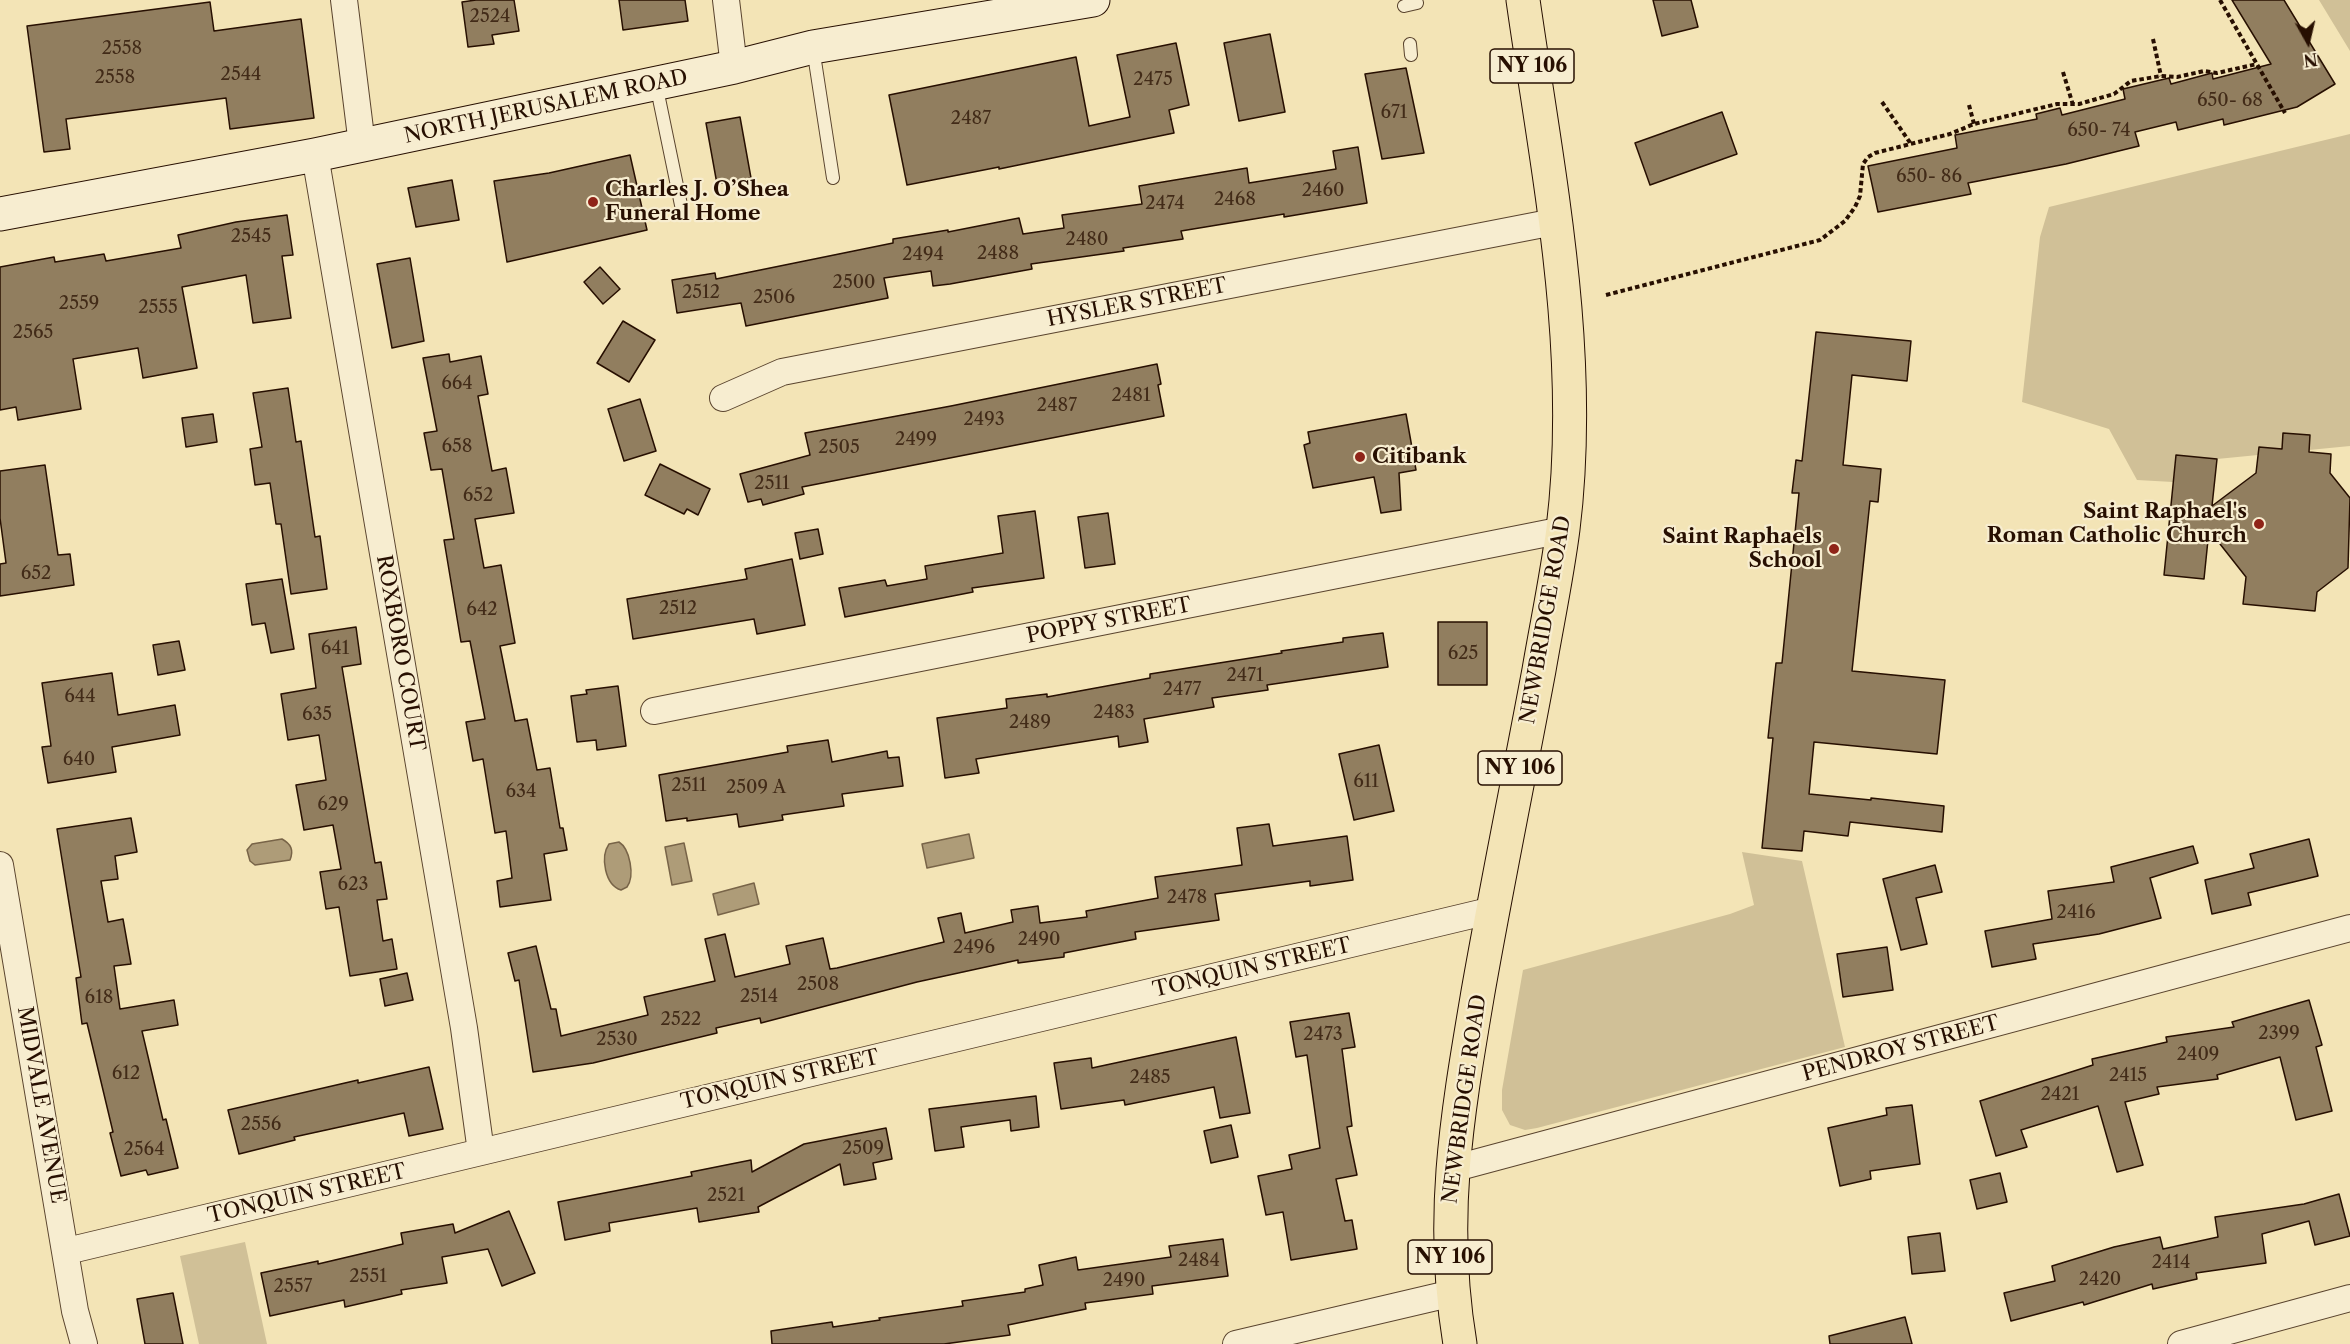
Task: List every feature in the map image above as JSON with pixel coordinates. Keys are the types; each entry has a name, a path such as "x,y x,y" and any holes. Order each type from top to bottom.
{"main road":[{"name":"NORTH JERUSALEM ROAD","path":"0,214 315,155 655,80 734,67 813,47 1093,0"},
{"name":"NEWBRIDGE ROAD","path":"1460,1344 1453,1293 1449,1234 1452,1169 1463,1081 1563,530 1568,465 1571,393 1567,321 1523,0"}],"street":[{"path":"344,0 362,145"},
{"path":"726,0 734,67"},
{"name":"ROXBORO COURT","path":"315,155 464,1028 481,1152"},
{"name":"HYSLER STREET","path":"723,398 782,372 1554,222"},
{"name":"POPPY STREET","path":"654,711 1563,530"},
{"name":"MIDVALE AVENUE","path":"0,865 67,1251 75,1311 84,1344"},
{"name":"TONQUIN STREET","path":"67,1251 1493,910"},
{"name":"PENDROY STREET","path":"1452,1169 2350,928"},
{"path":"1236,1344 1453,1293"},
{"path":"2181,1344 2350,1298"}],"lane":[{"path":"1404,6 1417,3"},
{"path":"813,47 833,178"},
{"path":"655,80 681,205"}],"path":[{"path":"2220,0 2285,113"},
{"path":"2153,39 2161,76"},
{"path":"1606,295 1820,240 1845,221 1855,207 1860,196 1862,169 1868,157 1882,150 1950,134 1974,124 2057,104 2073,105 2114,93 2131,81 2204,71 2217,73 2257,63"},
{"path":"2063,72 2073,105"},
{"path":"1882,102 1911,144"},
{"path":"1969,105 1974,124"}],"shaded area":[{"path":"2319,0 2350,0 2350,51"},
{"path":"2350,134 2350,446 2217,459 2176,455 2173,482 2137,480 2109,429 2022,402 2040,237 2049,207"},
{"path":"969,834 974,858 927,868 922,844"},
{"path":"282,839 291,848 290,860 255,865 250,861 247,850 252,844"},
{"path":"619,842 626,850 631,870 627,887 621,890 611,883 605,863 609,844"},
{"path":"684,843 692,881 672,885 665,847"},
{"path":"1742,852 1802,861 1845,1047 1537,1128 1525,1130 1510,1125 1502,1110 1502,1090 1523,970 1730,914 1754,905"},
{"path":"754,883 759,904 718,915 713,894"},
{"path":"245,1242 267,1344 199,1344 180,1256"}],"building":[{"path":"514,0 519,31 492,35 494,44 468,47 462,2"},
{"path":"619,0 685,0 688,21 623,30"},
{"path":"1653,0 1691,0 1698,27 1662,36"},
{"path":"2232,0 2284,0 2335,84 2297,107 2224,125 2223,119 2178,130 2176,122 2135,132 2139,146 2066,164 1968,183 1971,194 1878,212 1868,166 1957,148 1955,135 2037,119 2036,114 2060,108 2062,115 2125,99 2123,89 2169,78 2171,84 2212,73 2213,79 2271,64"},
{"path":"210,2 214,31 301,19 314,118 230,129 226,98 66,119 70,149 44,152 27,26"},
{"path":"1270,34 1285,112 1239,121 1224,43"},
{"path":"1176,43 1189,105 1169,110 1174,133 999,169 999,167 907,185 889,95 1076,57 1089,126 1130,117 1117,55"},
{"path":"1406,68 1424,153 1382,159 1365,74"},
{"path":"1722,112 1737,154 1650,185 1635,143"},
{"path":"740,117 751,178 717,184 706,123"},
{"path":"1358,147 1367,203 1181,231 1183,239 1123,248 1124,251 1031,264 1032,269 950,284 933,286 931,271 884,278 888,298 746,326 741,303 677,313 672,280 715,273 716,279 893,243 893,239 948,230 948,232 1019,218 1023,234 1064,228 1062,215 1142,204 1139,186 1247,168 1249,183 1336,169 1333,151"},
{"name":"Charles J. O’Shea Funeral Home","path":"630,155 647,230 507,262 494,181 549,173"},
{"path":"452,180 459,220 416,227 408,188"},
{"path":"287,215 293,255 282,256 291,318 253,323 246,275 182,287 197,368 143,378 138,348 73,359 81,409 18,420 16,407 0,410 0,267 54,257 55,262 104,254 106,261 181,248 178,235 236,222"},
{"path":"410,258 424,341 392,348 377,264"},
{"path":"600,267 620,289 603,304 584,282"},
{"path":"623,321 655,340 629,382 597,363"},
{"path":"1816,332 1911,341 1907,381 1852,375 1843,465 1881,469 1878,502 1870,501 1852,671 1945,680 1937,754 1814,742 1809,794 1944,806 1942,832 1850,822 1848,836 1804,831 1802,851 1762,848 1773,738 1768,738 1776,663 1782,663 1799,493 1792,493 1796,460 1802,461"},
{"path":"449,354 450,362 481,356 488,394 478,396 492,471 506,468 514,513 475,519 484,568 501,565 515,643 500,646 515,721 527,719 537,770 550,768 560,828 563,828 567,850 544,854 551,900 500,907 497,881 512,878 506,831 495,833 483,759 473,761 466,722 485,719 470,641 461,642 444,540 454,539 442,469 431,470 424,433 437,431 423,358"},
{"path":"1157,364 1161,384 1158,385 1164,416 802,487 804,494 763,505 761,499 748,502 740,474 810,455 805,433"},
{"path":"288,388 296,442 301,441 315,537 320,536 327,589 291,594 281,524 276,524 270,483 255,485 250,449 262,447 253,393"},
{"path":"640,399 656,451 624,461 608,409"},
{"path":"213,414 217,442 186,447 182,418"},
{"name":"Citibank","path":"1406,414 1416,470 1399,473 1401,510 1381,513 1374,477 1313,488 1304,445 1310,443 1308,432"},
{"name":"Saint Raphael's Roman Catholic Church","path":"2283,433 2310,435 2309,452 2331,454 2330,473 2350,498 2348,568 2317,592 2315,611 2243,604 2246,577 2209,530 2204,579 2164,575 2176,455 2217,459 2212,506 2256,473 2259,447 2282,449"},
{"path":"660,464 710,489 698,515 687,509 684,514 645,495"},
{"path":"45,465 58,555 70,554 74,585 0,596 0,564 6,563 0,518 0,471"},
{"path":"1035,511 1044,578 972,588 973,592 845,617 839,588 885,580 887,586 927,579 925,566 1003,553 998,516"},
{"path":"1108,513 1115,564 1085,568 1078,517"},
{"path":"818,529 823,554 800,559 795,533"},
{"path":"792,559 805,625 757,634 754,619 633,639 627,599 747,579 745,569"},
{"path":"282,579 294,649 271,653 265,623 252,625 246,584"},
{"path":"1438,622 1487,622 1487,685 1438,685"},
{"path":"356,627 361,664 342,667 375,863 381,862 387,899 377,900 383,941 392,939 397,969 350,976 339,907 326,909 320,872 341,869 333,825 304,830 296,785 326,780 319,735 288,740 281,694 316,688 309,634"},
{"path":"1383,633 1388,667 1267,685 1268,690 1212,698 1214,707 1144,719 1148,742 1119,747 1118,736 976,759 979,773 945,778 937,718 1007,708 1006,699 1047,694 1047,697 1150,678 1150,674 1282,653 1281,651 1343,642 1343,638"},
{"path":"179,641 185,670 158,675 153,645"},
{"path":"112,673 118,715 175,705 180,735 112,747 116,772 48,783 42,747 51,746 42,683"},
{"path":"618,686 626,746 597,750 596,740 577,742 571,696 587,694 586,690"},
{"path":"828,740 832,762 887,751 888,758 899,757 903,786 842,794 844,806 782,815 783,820 739,827 737,814 687,821 687,818 666,821 659,775 788,752 787,746"},
{"path":"1379,745 1394,811 1354,820 1339,754"},
{"path":"131,818 137,852 115,856 118,879 101,881 108,922 123,919 131,964 114,966 120,1009 174,1000 178,1025 142,1031 163,1120 166,1119 178,1168 148,1175 146,1170 121,1176 87,1023 82,1024 76,978 81,977 57,829"},
{"path":"1269,824 1273,846 1347,836 1353,880 1310,886 1310,881 1215,894 1219,920 1135,932 1136,939 1064,953 1064,957 1018,963 1018,960 917,982 761,1023 760,1018 716,1028 717,1033 593,1063 533,1072 519,980 515,981 508,953 536,946 551,1009 556,1009 561,1036 648,1015 644,997 715,981 705,939 725,934 735,977 790,964 786,946 823,938 830,969 837,968 944,942 938,918 961,913 965,933 1013,922 1011,910 1038,906 1040,923 1087,917 1086,911 1158,898 1155,877 1242,865 1237,828"},
{"path":"2309,839 2318,876 2248,893 2251,905 2212,914 2205,880 2254,868 2250,854"},
{"path":"2193,846 2198,863 2150,878 2161,918 2099,934 2033,944 2036,959 1992,967 1985,931 2052,919 2048,891 2114,882 2111,867"},
{"path":"1935,865 1942,892 1916,898 1927,944 1901,950 1883,879"},
{"path":"1887,947 1893,990 1843,997 1837,954"},
{"path":"407,973 413,1000 385,1006 380,979"},
{"path":"2309,1000 2322,1045 2316,1047 2332,1111 2296,1120 2280,1057 2217,1075 2218,1079 2157,1087 2159,1094 2125,1102 2143,1165 2117,1172 2098,1106 2021,1130 2027,1147 1996,1156 1980,1101 2093,1065 2092,1059 2167,1042 2166,1037 2234,1027 2232,1022"},
{"path":"1349,1013 1355,1047 1342,1049 1352,1126 1347,1127 1357,1175 1336,1179 1345,1221 1352,1220 1357,1249 1291,1260 1283,1212 1266,1215 1258,1176 1292,1169 1289,1155 1320,1148 1307,1055 1296,1057 1290,1022"},
{"path":"1236,1037 1250,1113 1220,1118 1214,1087 1125,1105 1124,1100 1061,1109 1054,1063 1091,1058 1092,1068"},
{"path":"429,1067 443,1129 409,1136 404,1113 294,1137 295,1140 239,1154 228,1110 358,1080 358,1083"},
{"path":"1036,1096 1039,1127 1011,1131 1010,1120 961,1127 964,1147 935,1151 929,1109"},
{"path":"1912,1105 1920,1164 1870,1171 1871,1179 1840,1186 1828,1128 1887,1115 1886,1108"},
{"path":"1231,1125 1238,1157 1211,1163 1204,1131"},
{"path":"886,1128 892,1159 873,1163 876,1179 844,1185 840,1164 758,1207 759,1212 699,1222 697,1208 609,1223 610,1231 565,1240 558,1202 692,1176 691,1172 751,1160 752,1172 804,1144"},
{"path":"2000,1173 2007,1202 1977,1209 1970,1180"},
{"path":"2339,1194 2350,1236 2315,1245 2309,1221 2262,1234 2266,1263 2196,1273 2197,1279 2153,1289 2152,1284 2084,1305 2083,1302 2011,1321 2004,1293 2055,1281 2052,1266 2114,1247 2160,1237 2163,1249 2218,1237 2215,1217 2304,1204"},
{"path":"509,1211 535,1273 502,1286 488,1249 442,1257 447,1283 401,1290 402,1294 345,1307 344,1300 270,1316 261,1273 318,1261 318,1264 403,1244 401,1233 453,1224 455,1233"},
{"path":"1940,1233 1945,1271 1912,1274 1908,1237"},
{"path":"1223,1239 1228,1276 1152,1286 1153,1294 1085,1303 1086,1309 1008,1325 1010,1335 944,1344 772,1344 771,1331 832,1322 833,1327 880,1320 879,1318 963,1306 962,1301 1025,1292 1025,1289 1043,1285 1039,1265 1076,1257 1078,1270 1171,1257 1169,1246"},
{"path":"173,1293 183,1344 145,1344 137,1299"},
{"path":"1905,1317 1912,1344 1830,1344 1829,1336"}],"place":[{"name":"Charles J. O’Shea Funeral Home","path":"593,202"},
{"name":"Citibank","path":"1360,457"},
{"name":"Saint Raphael's Roman Catholic Church","path":"2259,524"},
{"name":"Saint Raphaels School","path":"1834,549"}]}
